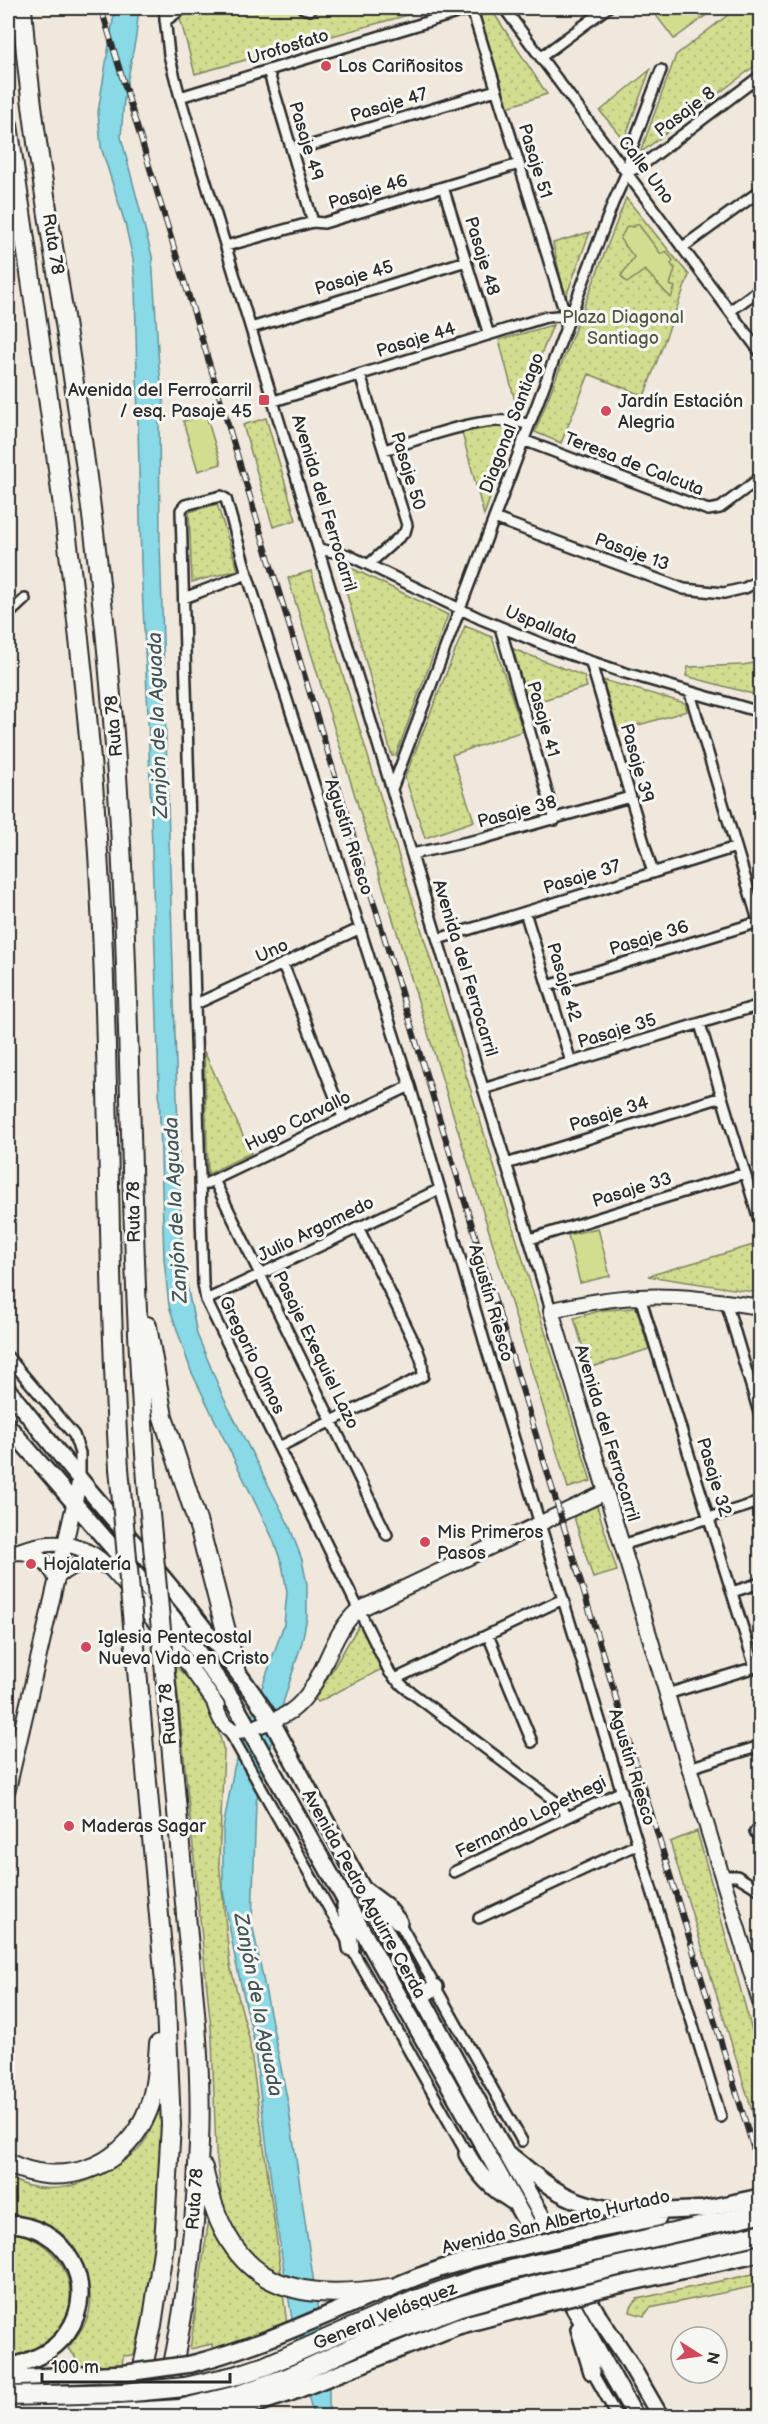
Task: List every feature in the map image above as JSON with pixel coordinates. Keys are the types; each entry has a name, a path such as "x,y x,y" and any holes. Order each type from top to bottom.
{"highway":[{"name":"Ruta 78","path":"22,8 29,86 90,495 111,691 125,920 139,1380 197,2031 199,2142 187,2283 162,2416"},
{"name":"Ruta 78","path":"8,125 61,486 93,788 104,962 112,1322 119,1468 165,1983 171,2102 168,2203 157,2295 125,2415"},
{"path":"134,1271 163,1417 200,1530 235,1666"},
{"path":"8,2163 33,2174 70,2175 110,2159 130,2139 144,2118 154,2089 165,1983"},
{"path":"199,2142 207,2185 223,2232 250,2266 284,2286 322,2293 358,2293 390,2288"},
{"name":"General Velásquez","path":"8,2396 155,2392 238,2375 287,2357 388,2310 445,2289 535,2264 590,2252 759,2203"},
{"name":"General Velásquez","path":"8,2416 125,2415 180,2409 290,2385 338,2354 460,2306 545,2283 760,2234"}],"main road":[{"name":"Avenida Pedro Aguirre Cerda","path":"8,1390 195,1614 235,1666 271,1720 358,1885 505,2151 599,2317 661,2414"},
{"name":"Avenida Pedro Aguirre Cerda","path":"8,1426 188,1637 238,1728 270,1765 635,2416"},
{"path":"358,1885 386,1906 399,1922"},
{"path":"343,1894 351,1948"},
{"path":"420,1997 435,1988"},
{"path":"505,2151 549,2186 586,2204 632,2211 709,2208"},
{"path":"467,2154 488,2185 514,2202"},
{"name":"Avenida San Alberto Hurtado","path":"8,2378 127,2373 191,2364 238,2351 390,2288 471,2259 576,2234 709,2208 759,2203"},
{"path":"8,2224 30,2226 51,2236 67,2254 73,2265 77,2274 79,2296 74,2321 59,2342 39,2356 8,2368"},
{"path":"220,2416 290,2385 337,2374 458,2326 606,2288 760,2253"},
{"path":"575,2310 592,2372"}],"street":[{"name":"Avenida del Ferrocarril","path":"164,8 169,55 180,97 530,1239 760,2002"},
{"path":"165,21 183,8"},
{"path":"303,8 310,10 312,8"},
{"name":"Calle Uno","path":"504,8 760,352"},
{"path":"541,57 607,8"},
{"name":"Urofosfato","path":"180,97 473,10"},
{"name":"Pasaje 51","path":"473,10 562,304 569,318"},
{"name":"Pasaje 49","path":"268,70 313,222"},
{"name":"Diagonal Santiago","path":"392,789 613,202 627,172 631,150 661,70"},
{"name":"Pasaje 8","path":"627,172 641,166 760,76"},
{"name":"Pasaje 47","path":"292,151 496,90"},
{"name":"Pasaje 46","path":"226,246 313,222 324,223 519,164"},
{"name":"Pasaje 48","path":"443,187 489,335"},
{"path":"683,247 760,191"},
{"name":"Pasaje 45","path":"251,328 466,261"},
{"path":"730,311 760,289"},
{"name":"Pasaje 44","path":"274,401 546,317 569,318"},
{"name":"Pasaje 50","path":"360,375 407,525 405,532 369,564"},
{"path":"384,450 486,422 515,421 529,425"},
{"name":"Teresa de Calcuta","path":"523,440 708,510 720,508 760,478"},
{"name":"Agustín Riesco","path":"181,510 185,506 221,496 226,499 247,574 410,1086 486,1347 721,2117"},
{"name":"Gregorio Olmos","path":"181,510 203,1284 206,1300 390,1673 555,1801 568,1817"},
{"name":"Pasaje 13","path":"494,518 684,589 724,593 745,588 760,580"},
{"name":"Uspallata","path":"318,549 342,553 369,564 500,627 591,663 760,712"},
{"path":"184,598 247,574"},
{"path":"8,615 25,599"},
{"name":"Pasaje 41","path":"500,627 555,820"},
{"name":"Pasaje 39","path":"591,663 653,873"},
{"path":"690,693 760,924"},
{"name":"Pasaje 38","path":"412,854 555,820 630,797"},
{"name":"Pasaje 37","path":"438,939 736,847"},
{"name":"Pasaje 42","path":"525,912 572,1062"},
{"name":"Pasaje 36","path":"548,986 760,924"},
{"name":"Uno","path":"196,1004 361,928"},
{"path":"283,964 343,1117"},
{"name":"Pasaje 35","path":"483,1089 760,1005"},
{"path":"700,1024 760,1223"},
{"name":"Hugo Carvallo","path":"201,1186 410,1086"},
{"name":"Pasaje 34","path":"507,1164 722,1097"},
{"name":"Pasaje 33","path":"530,1239 745,1173"},
{"name":"Pasaje Exequiel Lazo","path":"214,1180 387,1535"},
{"name":"Julio Argomedo","path":"206,1300 440,1189"},
{"path":"279,1447 423,1376 422,1362 417,1348 358,1227"},
{"path":"551,1310 612,1299 640,1297 682,1297 760,1307"},
{"name":"Pasaje 32","path":"640,1297 732,1592 758,1666"},
{"path":"726,1302 760,1416"},
{"path":"8,1357 74,1435 80,1453 80,1479 75,1502 8,1781"},
{"path":"11,1553 36,1545 64,1544 89,1552 108,1567 181,1653 213,1699 238,1728 271,1720 288,1713 306,1698 343,1625 358,1610 606,1492"},
{"path":"622,1545 760,1502"},
{"path":"11,1553 30,1553 43,1560 56,1578"},
{"path":"56,1578 77,1565 90,1563 108,1567"},
{"path":"732,1592 760,1583"},
{"path":"395,1678 563,1599"},
{"path":"488,1635 532,1742"},
{"path":"667,1694 758,1666"},
{"name":"Avenida Pedro Aguirre Cerda","path":"238,1728 266,1795 467,2154"},
{"path":"689,1768 760,1746"},
{"name":"Fernando Lopethegi","path":"454,1872 622,1791"},
{"path":"479,1917 638,1844"},
{"path":"721,1876 737,1876 760,1890"},
{"name":"Avenida Pedro Aguirre Cerda","path":"399,1922 522,2141"},
{"path":"741,1938 760,1964"},
{"path":"592,2372 617,2416"}],"green space":[{"path":"193,8 433,8 195,74 180,18"},
{"path":"664,8 716,8 674,39 655,14"},
{"path":"737,8 749,8 760,20 760,62 640,153 676,55"},
{"path":"491,9 547,94 508,107 475,16"},
{"path":"650,70 624,140 600,111"},
{"name":"Plaza Diagonal Santiago","path":"626,198 689,275 644,396 589,374 561,443 535,432"},
{"path":"638,224 661,254 666,251 673,260 671,264 675,269 670,285 675,287 671,298 645,270 627,283 621,276 634,257 620,239 627,226 633,227"},
{"path":"590,232 565,299 553,243"},
{"path":"553,325 518,412 499,340"},
{"path":"206,415 221,464 198,471 183,421"},
{"path":"266,418 296,520 273,527 243,425"},
{"path":"501,424 515,427 484,515 462,433 483,426"},
{"path":"217,504 238,570 192,582 189,512"},
{"path":"345,565 448,615 396,755 392,756 340,569"},
{"path":"311,571 591,1481 568,1488 288,578"},
{"path":"465,626 492,637 523,731 452,755 474,821 425,838 405,777"},
{"path":"508,647 584,676 587,687 526,705"},
{"path":"760,662 760,696 686,676 688,667 743,665"},
{"path":"603,680 685,703 687,711 618,731"},
{"path":"204,1051 251,1153 208,1174"},
{"path":"598,1228 610,1276 580,1283 568,1235"},
{"path":"760,1243 760,1293 648,1276"},
{"path":"636,1308 649,1349 589,1368 574,1318 603,1310"},
{"path":"597,1506 617,1571 593,1578 573,1514"},
{"path":"362,1620 382,1669 318,1702 315,1699"},
{"path":"175,1666 198,1688 216,1723 224,1751 219,1861 230,1965 249,2038 282,2279 235,2240 223,2208 216,2153 212,2039"},
{"path":"697,1831 760,2060 760,2137 670,1842"},
{"path":"164,2091 163,2178 151,2284 134,2355 123,2356 122,2366 78,2366 74,2355 68,2349 84,2325 90,2308 89,2288 82,2265 71,2244 56,2229 39,2221 8,2212 8,2177 37,2188 67,2187 110,2170 135,2153 143,2144 154,2122"},
{"path":"209,2218 223,2243 239,2263 258,2279 283,2294 287,2325 213,2351 212,2344 190,2349"},
{"path":"8,2232 33,2239 54,2255 67,2278 70,2304 66,2324 52,2342 8,2361"},
{"path":"753,2274 756,2286 650,2308 644,2316 630,2312 637,2299"}],"water":[{"name":"Zanjón de la Aguada","path":"115,8 139,8 124,99 121,137 152,256 164,406 159,408 160,543 182,1261 197,1334 223,1397 289,1525 302,1560 307,1584 307,1617 302,1642 272,1739 256,1801 252,1923 288,2103 329,2388 329,2416 313,2416 292,2319 276,2220 253,2036 236,1963 223,1891 223,1829 234,1768 284,1624 287,1592 282,1564 272,1537 191,1371 169,1306 164,1259 148,714 141,564 135,284 133,259 125,223 101,147 98,112"}],"railway":[{"path":"101,8 760,2170"}],"place":[{"name":"Los Cariñositos","path":"326,66"},
{"name":"Avenida del Ferrocarril / esq. Pasaje 45","path":"264,400"},
{"name":"Jardín Estación Alegria","path":"606,411"},
{"name":"Mis Primeros Pasos","path":"425,1542"},
{"name":"Hojalatería","path":"31,1564"},
{"name":"Iglesia Pentecostal Nueva Vida en Cristo","path":"86,1647"},
{"name":"Maderas Sagar","path":"69,1826"}]}
